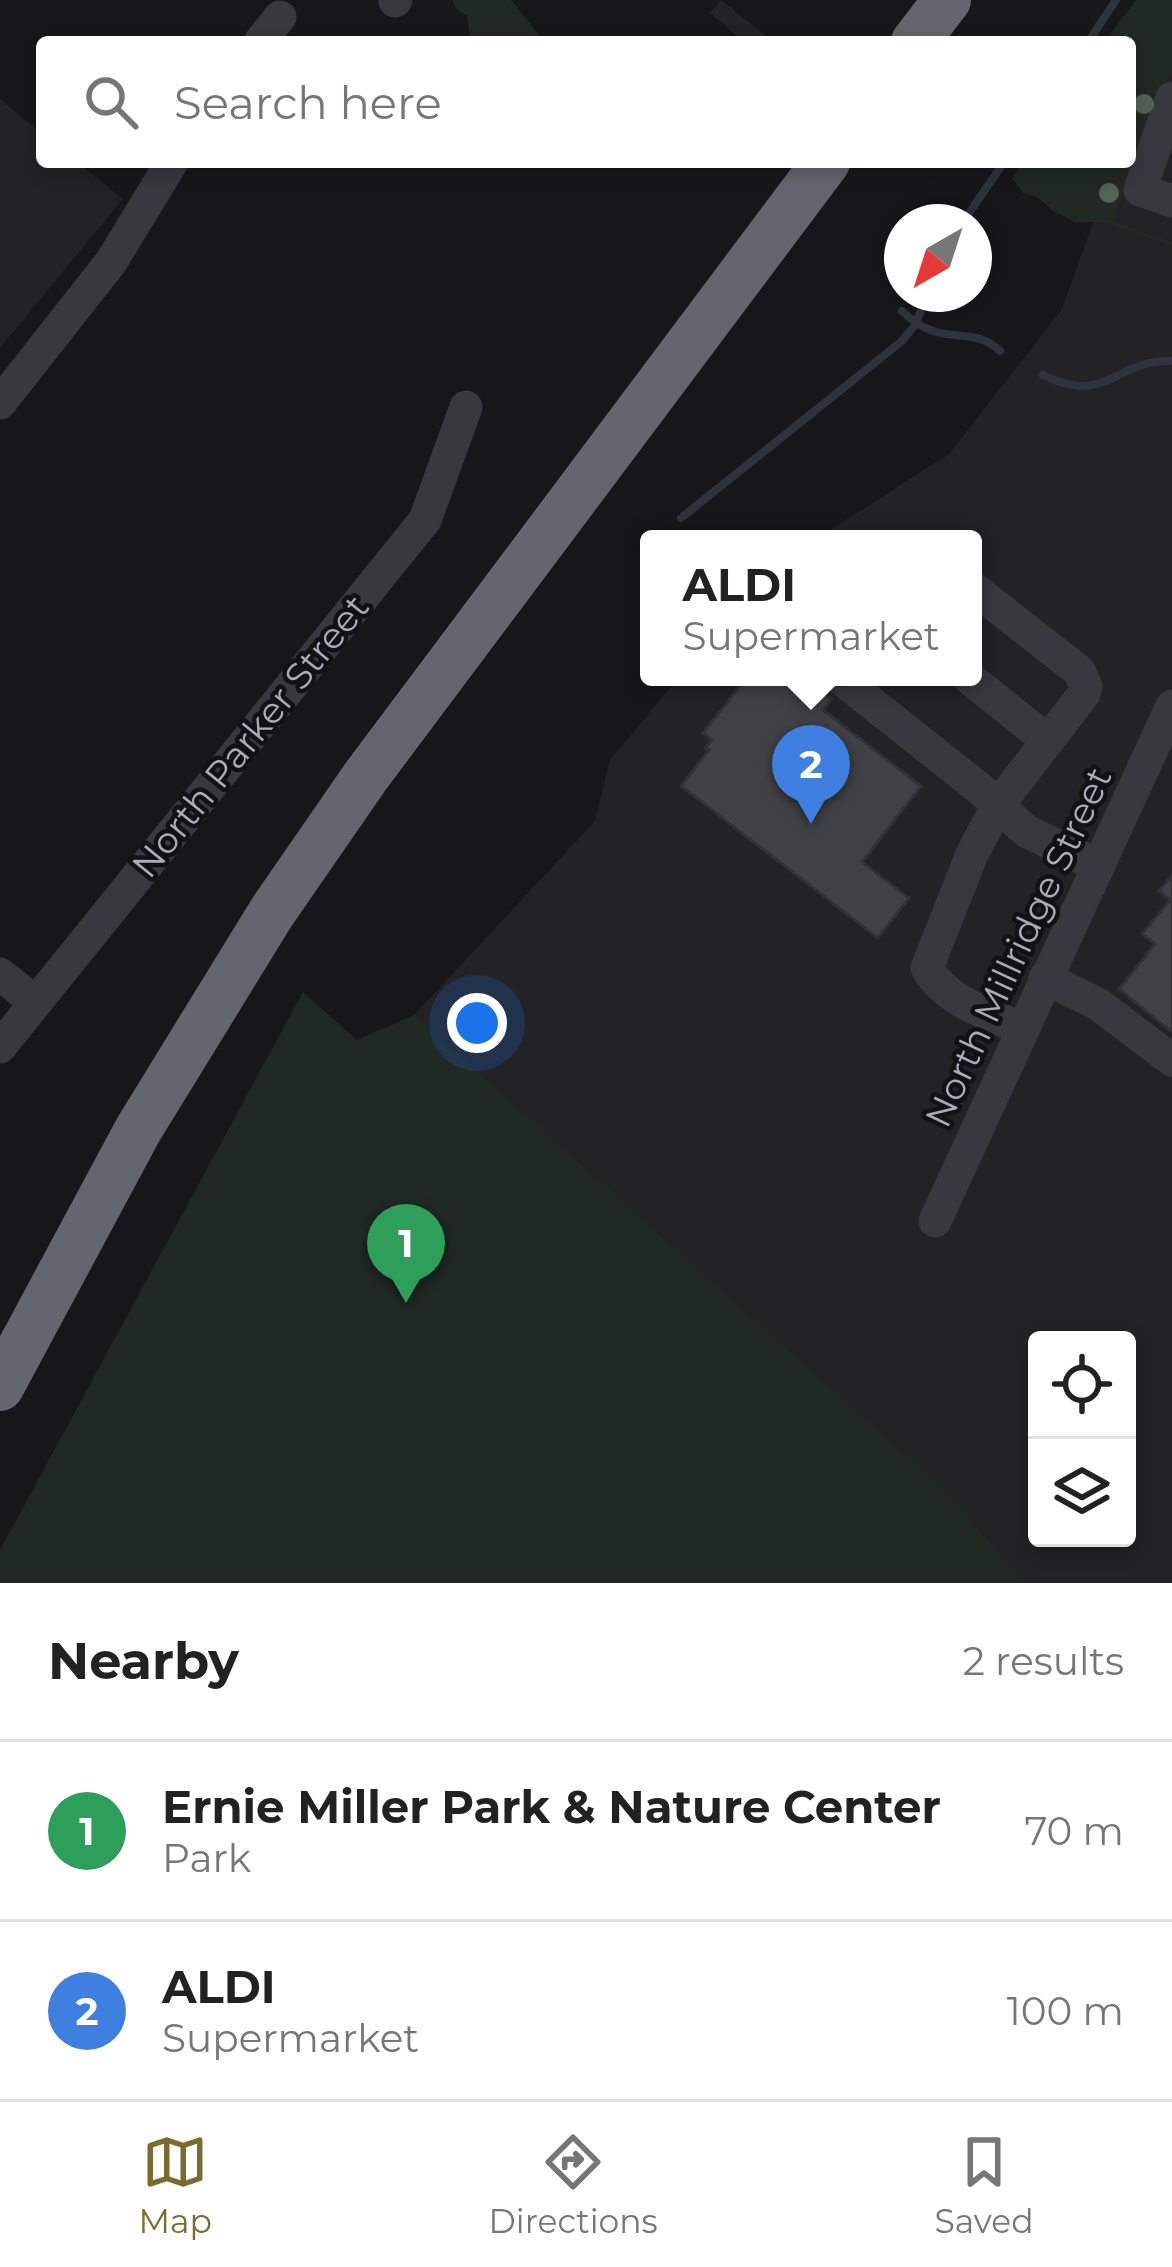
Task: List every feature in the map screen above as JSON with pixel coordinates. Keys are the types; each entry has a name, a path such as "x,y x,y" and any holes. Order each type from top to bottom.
{"highway":[{"path":"920,36 947,0"},
{"path":"0,1387 138,1130 272,912 366,776 822,168"}],"street":[{"path":"1172,100 1140,190 1172,201"},
{"path":"0,403 111,262 168,168"},
{"name":"North Parker Street","path":"0,1047 424,520 466,407"},
{"path":"982,595 1083,676 1084,694 998,805 972,854 927,968 937,985 958,1000 1021,1028"},
{"path":"849,686 1026,831 1099,866"},
{"path":"979,686 1048,741"},
{"name":"North Millridge Street","path":"935,1221 1099,866 1164,748 1172,706"},
{"path":"0,974 35,1002"},
{"path":"1045,978 1098,1004 1172,1060"}],"shaded area":[{"path":"452,0 511,0 540,36 470,36 467,16"},
{"path":"721,0 765,35 737,36 710,13"},
{"path":"1136,0 1172,0 1172,73 1154,101 1136,154 1136,36 1109,36"},
{"path":"1172,46 1172,1583 1019,1583 376,1056 595,821 610,760 672,686 982,686 982,530 830,530 949,454 1062,309 1113,168 1136,168 1136,145"},
{"path":"0,99 36,129 36,168 84,168 123,199 0,348"},
{"path":"1020,168 1131,168 1113,221 1172,242 1172,246 1105,222 1075,222 1023,193 1012,178"},
{"path":"303,992 357,1040 414,1015 940,1486 1026,1583 0,1583 0,1550"}],"building":[{"path":"740,686 815,686 832,699 823,710 921,786 862,862 909,898 878,938 681,786 709,750 705,748 712,740 703,733"},
{"path":"1172,875 1172,1032 1119,989 1155,944 1142,934 1170,900 1159,891"}],"waterway":[{"path":"1092,36 1116,0"},
{"path":"975,204 1000,168"},
{"path":"903,312 930,330 977,338 1000,351"},
{"path":"681,518 902,341 920,312"},
{"path":"1043,375 1082,386 1152,362 1172,361"}],"place":[{"name":"ALDI","path":"811,824"},
{"name":"Ernie Miller Park & Nature Center","path":"406,1303"}]}
